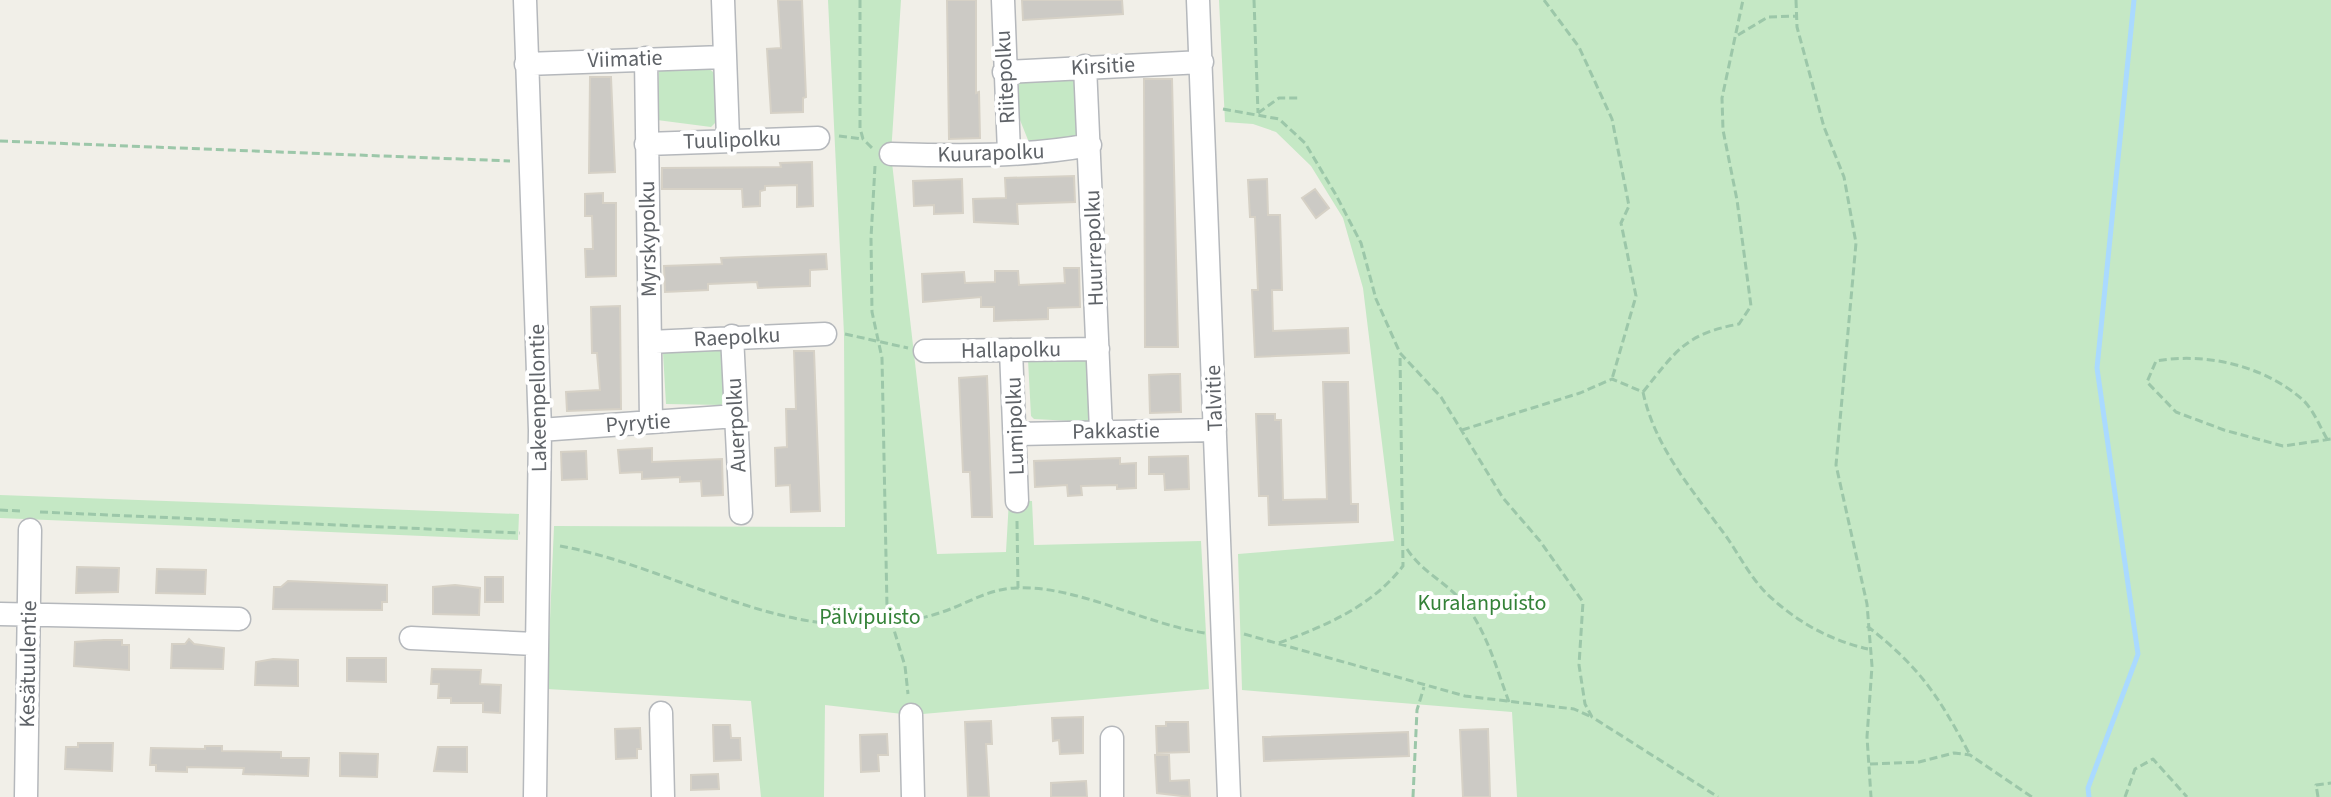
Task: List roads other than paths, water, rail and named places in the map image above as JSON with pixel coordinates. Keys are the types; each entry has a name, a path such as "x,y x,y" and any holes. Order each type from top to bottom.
{"street":[{"name":"Lakeenpellontie","path":"525,0 540,430 533,538 535,797"},
{"path":"723,0 728,138"},
{"name":"Riitepolku","path":"1003,0 1009,153"},
{"name":"Talvitie","path":"1198,0 1229,797"},
{"name":"Viimatie","path":"526,64 724,57"},
{"name":"Myrskypolku","path":"646,58 651,421"},
{"name":"Kirsitie","path":"1004,72 1202,62"},
{"name":"Huurrepolku","path":"1085,66 1101,430"},
{"name":"Tuulipolku","path":"646,144 728,138 818,138"},
{"name":"Kuurapolku","path":"891,154 957,156 1051,152 1090,145"},
{"name":"Raepolku","path":"650,342 825,334"},
{"name":"Auerpolku","path":"732,336 741,513"},
{"name":"Hallapolku","path":"925,351 1098,349"},
{"name":"Lumipolku","path":"1011,350 1017,434 1017,501"},
{"name":"Pyrytie","path":"540,430 736,416"},
{"name":"Pakkastie","path":"1017,434 1215,430"},
{"name":"Kesätuulentie","path":"26,797 30,530"},
{"path":"0,614 239,619"},
{"path":"411,638 535,644"},
{"path":"661,713 663,797"},
{"path":"911,715 913,797"},
{"path":"1112,738 1112,797"}],"waterway":[{"path":"2089,797 2088,788 2138,654 2097,368 2134,0"}],"park label":[{"name":"Kuralanpuisto","path":"1482,603"},
{"name":"Pälvipuisto","path":"870,617"}]}
